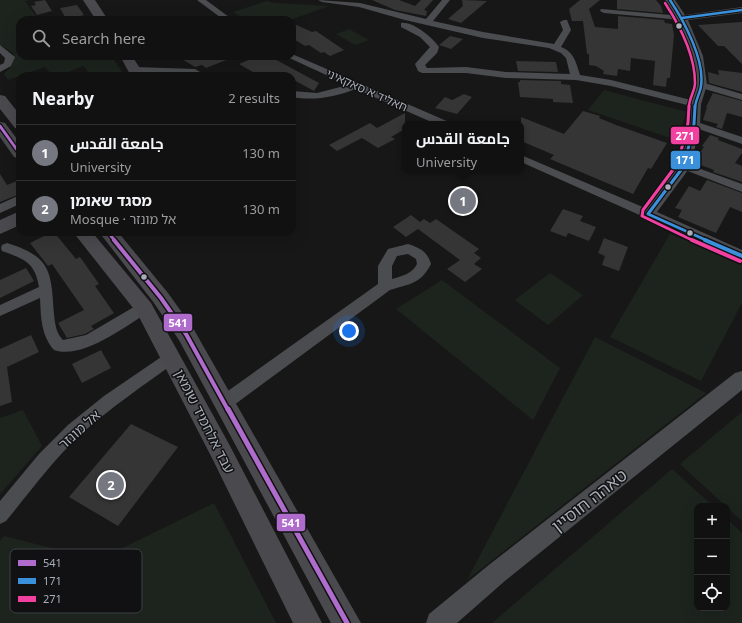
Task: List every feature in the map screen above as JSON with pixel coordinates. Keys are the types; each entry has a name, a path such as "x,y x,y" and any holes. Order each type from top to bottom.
{"main road":[{"path":"89,0 99,16"},
{"path":"128,60 135,72"},
{"path":"0,99 16,120"},
{"path":"0,126 16,148"},
{"path":"0,217 16,209"},
{"path":"0,228 16,219"},
{"name":"עבד אלחמיד שומאן","path":"85,236 144,308 172,357 308,623"},
{"name":"עבד אלחמיד שומאן","path":"111,236 161,298 186,334 348,622"}],"street":[{"path":"201,0 223,16"},
{"path":"322,0 360,5 405,18 483,35 542,43 556,47 570,57 576,77"},
{"path":"428,22 446,0"},
{"path":"648,214 684,166 694,124 695,104 701,85 698,56 682,18 670,0"},
{"path":"604,10 682,18 742,10"},
{"path":"556,47 567,30 564,22"},
{"path":"404,25 423,34 435,47 434,51 420,64 421,68 425,71 466,70 506,75 576,77 611,83 695,104"},
{"path":"0,48 10,57 8,64 1,68"},
{"name":"חאליד א סאקאיני","path":"296,59 438,121"},
{"path":"296,95 311,97 320,96 356,84"},
{"path":"701,85 742,97"},
{"path":"694,124 742,141"},
{"path":"524,159 742,256"},
{"path":"684,166 742,188"},
{"path":"0,209 16,201"},
{"path":"7,248 33,260 41,271 46,289 52,338 59,346 72,346 85,341 144,308"},
{"path":"224,403 267,374 385,286"},
{"path":"0,311 46,289"},
{"name":"אל מונזר","path":"0,515 23,486 73,431 93,414 172,357"},
{"name":"טאהה חוסיין","path":"438,623 509,563 742,379"}],"shaded area":[{"path":"0,0 31,0 25,1 36,16 16,16 16,60 114,60 122,72 88,72 83,66 69,72 49,72 45,67 31,72 16,72 16,77 8,80 4,74 12,65 13,53 0,45"},
{"path":"267,1 274,3 329,6 296,18 296,16 240,16 233,12"},
{"path":"349,29 369,40 355,45 336,34"},
{"path":"604,90 687,112 676,140 588,110"},
{"path":"670,234 742,262 742,303 701,381 610,337"},
{"path":"550,273 583,295 548,325 515,300"},
{"path":"442,280 560,368 533,420 396,309"},
{"path":"595,337 706,393 467,580"},
{"path":"23,410 42,446 0,494 0,418"},
{"path":"742,412 742,521 730,510 730,503 722,503 680,464"},
{"path":"672,469 710,503 694,503 694,611 730,611 730,522 742,533 742,623 492,623"},
{"path":"214,503 276,623 0,623 0,541 4,536 55,549 10,549 10,613 142,613 142,549 121,549"}],"building":[{"path":"45,0 52,11 37,15 31,6 36,5 34,2"},
{"path":"372,0 399,0 415,6 421,0 433,0 424,10 427,11 426,16 395,10"},
{"path":"462,0 487,1 461,23 448,19 463,6"},
{"path":"580,0 600,0 589,9 595,27 618,29 618,16 664,20 665,23 672,24 674,35 670,78 667,78 666,87 653,85 655,61 631,58 630,71 618,69 617,76 603,74 604,71 596,66 589,65 589,54 587,54 583,21 572,21 569,9"},
{"path":"617,0 656,0 661,6 663,13 617,9"},
{"path":"77,5 84,15 64,16 60,8"},
{"path":"742,22 742,64 724,46 718,46 698,25"},
{"path":"296,25 312,32 316,31 344,50 330,56 324,52 321,53 309,45 305,46 296,40"},
{"path":"450,36 463,39 451,49 439,45"},
{"path":"184,60 226,60 206,68 202,65 195,67"},
{"path":"248,60 276,60 319,83 314,91 296,81 296,72 253,72 239,64"},
{"path":"516,61 556,62 558,72 518,71"},
{"path":"718,70 742,73 742,92 709,83 708,72 719,75"},
{"path":"520,80 561,81 561,84 570,85 573,103 553,102 553,99 520,97 518,82 520,82"},
{"path":"713,93 742,101 742,117 727,113 722,129 716,127 718,124 703,120 706,107"},
{"path":"464,94 472,97 457,114 435,108 445,97 452,100"},
{"path":"583,111 600,116 599,118 616,125 667,143 651,169 648,168 633,194 550,159 554,155 524,142 524,121 521,121 521,117 564,134"},
{"path":"405,113 405,121 402,121 402,131 391,137 395,139 378,148 362,138 337,151 329,145 370,123 377,128"},
{"path":"710,135 719,138 718,140 742,149 742,153 735,163 742,166 742,182 713,172 714,170 698,164 702,159 697,157 704,147 702,146"},
{"path":"0,174 7,185 16,181 16,196 0,202"},
{"path":"707,180 742,193 742,212 730,207 716,233 678,217 682,210 675,208 689,186 700,191"},
{"path":"563,209 583,216 580,221 596,227 589,241 568,233 566,237 550,231"},
{"path":"411,215 420,222 424,219 430,223 436,219 479,249 474,253 481,258 474,264 482,269 465,282 447,269 460,260 418,229 406,237 393,227"},
{"path":"44,236 57,236 76,259 80,257 99,284 95,286 114,313 91,326 94,329 85,334 67,338 58,323 84,310 52,264 48,266 30,243"},
{"path":"604,238 628,247 619,271 602,265 605,256 598,253"},
{"path":"26,268 34,281 0,298 0,280"},
{"path":"31,335 39,352 7,367 12,402 0,406 0,349"},
{"path":"101,350 111,368 82,383 72,364"},
{"path":"131,424 178,447 118,526 69,497"}],"transit line":[{"name":"171","path":"670,0 682,18 698,56 701,85 695,104 694,124 684,166 648,214 742,256"},
{"name":"271","path":"665,3 677,21 692,58 695,84 689,103 688,123 678,163 643,210 642,216 740,261"},
{"name":"171","path":"682,18 742,10"},
{"name":"541","path":"0,126 16,148"},
{"name":"541","path":"111,236 161,298 186,334 347,623"}],"place":[{"name":"جامعة القدس","path":"463,201"},
{"name":"מסגד שאומן","path":"111,485"}]}
